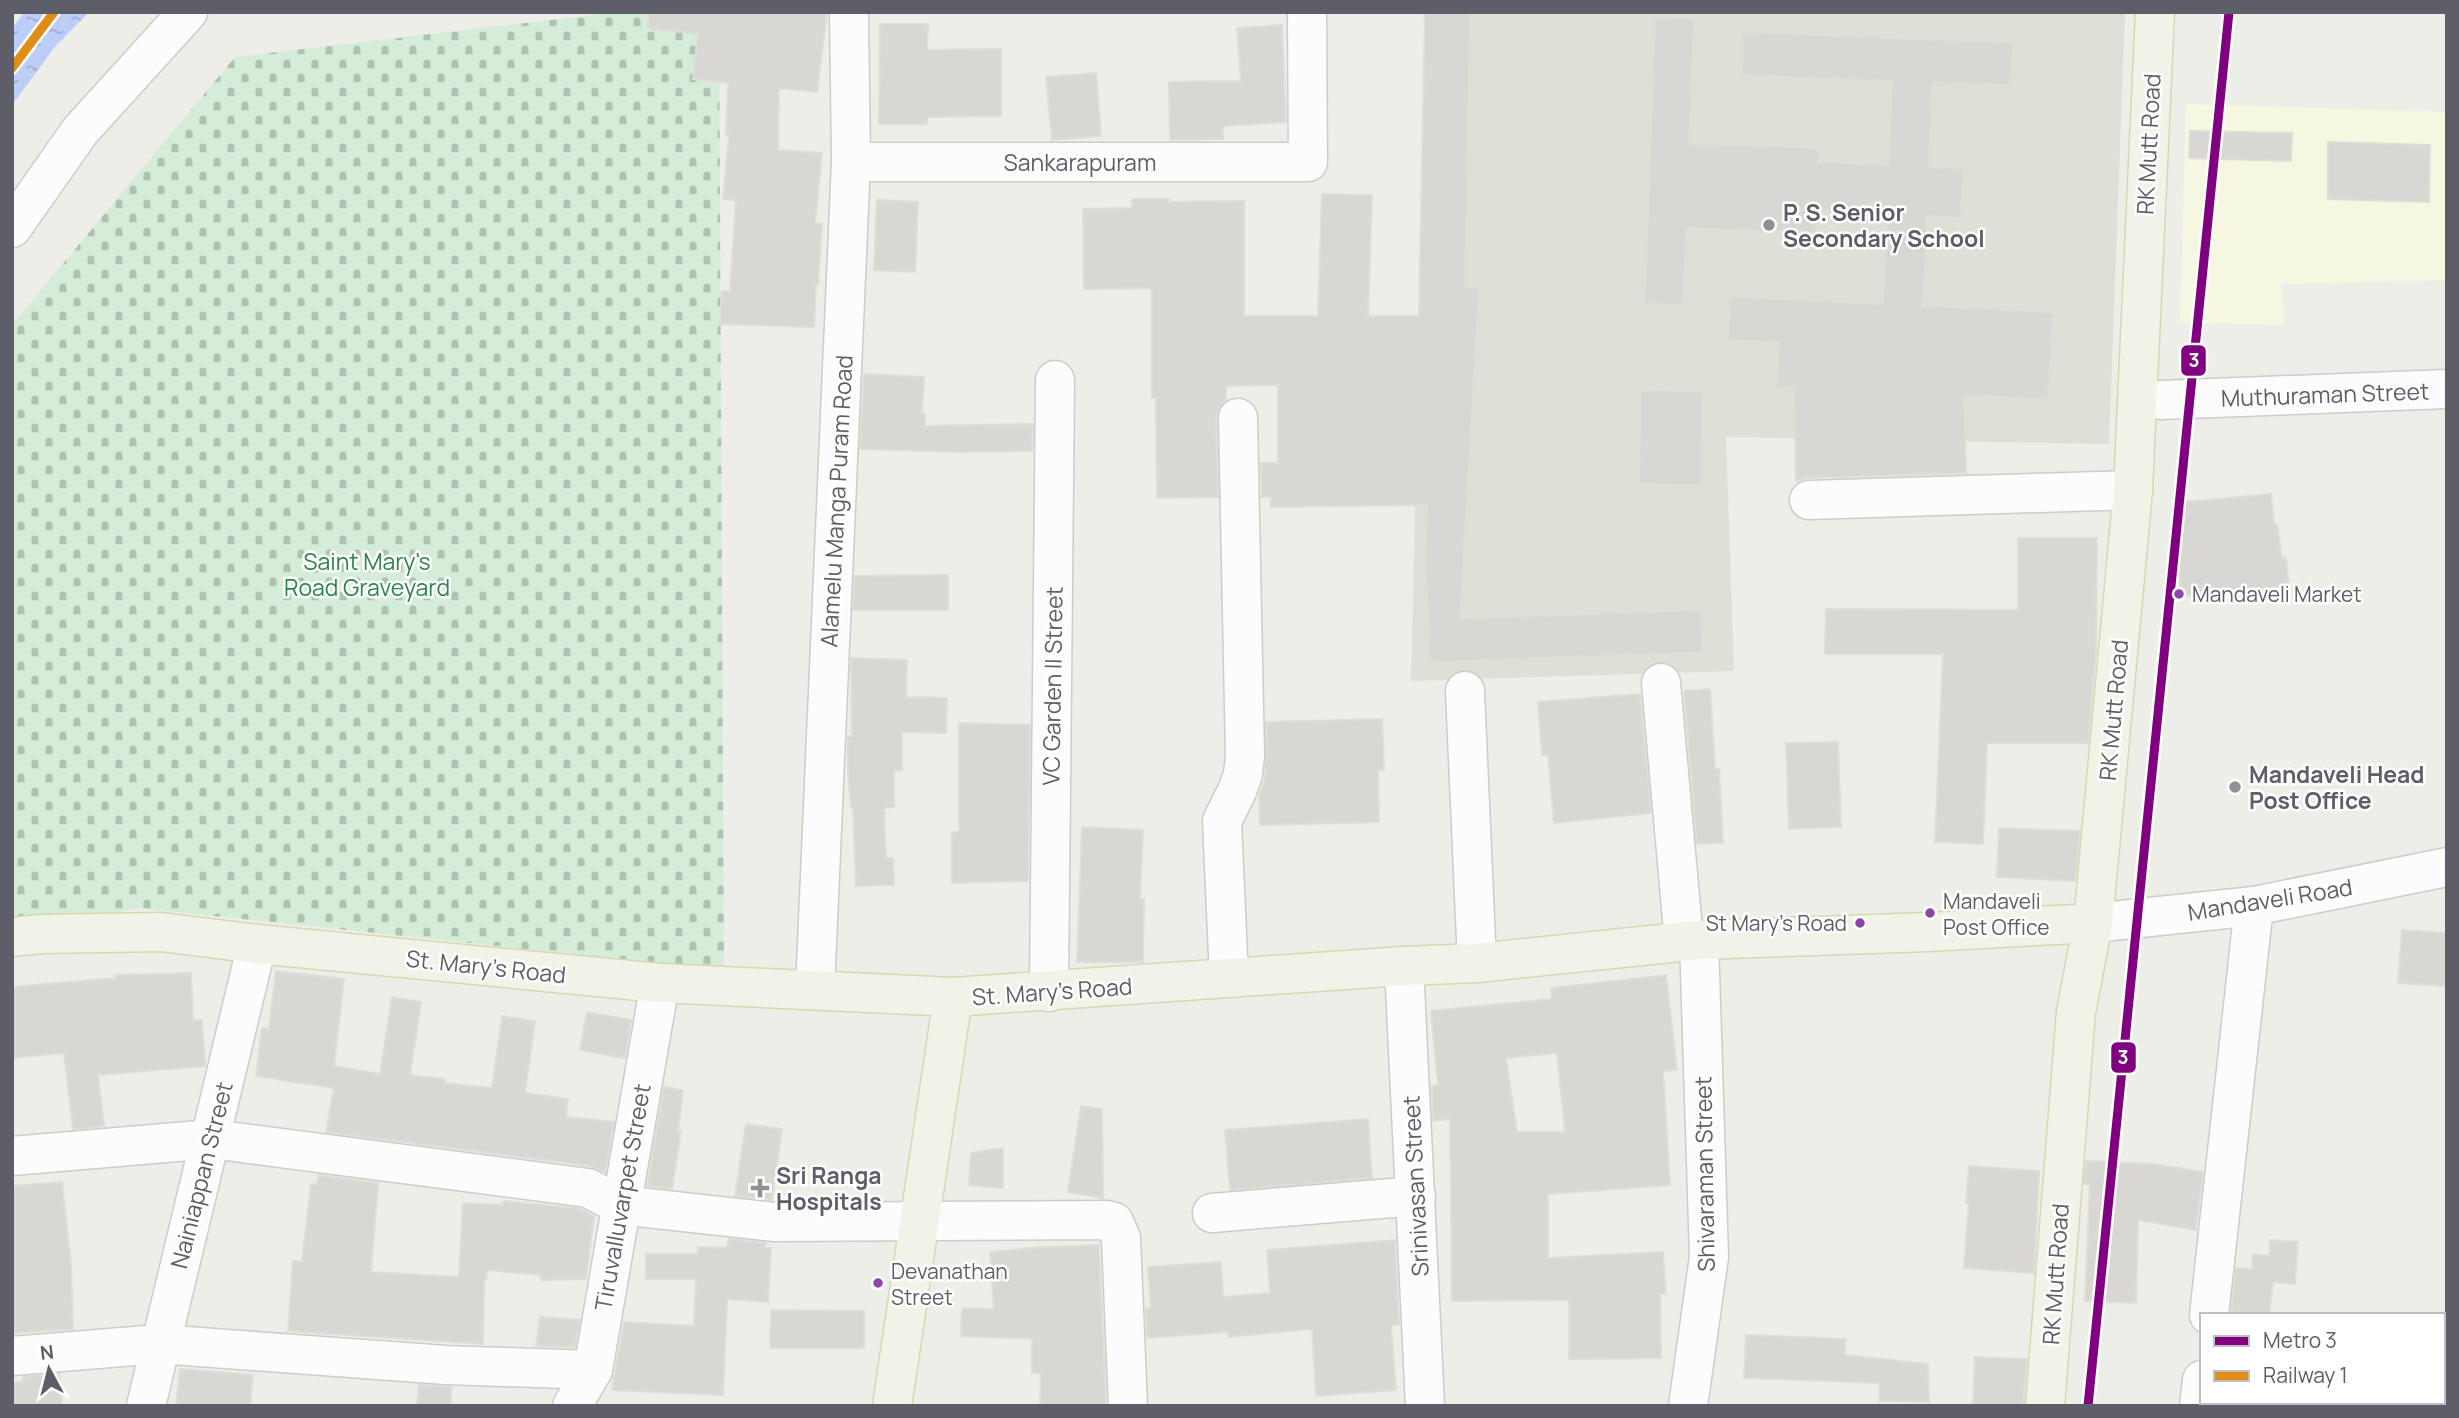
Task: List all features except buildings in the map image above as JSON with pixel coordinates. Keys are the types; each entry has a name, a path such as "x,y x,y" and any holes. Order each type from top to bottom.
{"main road":[{"name":"RK Mutt Road","path":"2045,1406 2076,1012 2093,923 2133,490 2155,12"},
{"name":"St. Mary's Road","path":"12,937 161,932 257,944 660,983 953,997 1404,966 1477,964 1691,941 2093,923"},
{"path":"892,1406 953,997"}],"street":[{"path":"12,228 80,131 188,12"},
{"name":"Alamelu Manga Puram Road","path":"815,990 851,162 849,12"},
{"name":"Sankarapuram","path":"851,162 1308,162 1307,12"},
{"name":"VC Garden II Street","path":"1049,992 1055,380"},
{"name":"Muthuraman Street","path":"2161,400 2447,389"},
{"path":"1229,978 1222,821 1237,791 1245,756 1238,418"},
{"path":"1808,500 2133,490"},
{"name":"Shivaraman Street","path":"1661,682 1691,941 1709,1257 1688,1406"},
{"path":"1465,691 1477,964"},
{"name":"Mandaveli Road","path":"2093,923 2254,906 2447,867"},
{"path":"2209,1313 2254,906"},
{"name":"Nainiappan Street","path":"146,1406 257,944"},
{"name":"Srinivasan Street","path":"1404,966 1425,1406"},
{"name":"Tiruvalluvarpet Street","path":"572,1406 593,1370 660,983"},
{"path":"12,1156 212,1139 588,1188 620,1205 775,1222 1107,1220 1115,1223 1121,1238 1128,1406"},
{"path":"1212,1213 1416,1196"},
{"path":"12,1356 159,1344 446,1364 593,1370"}],"shaded area":[{"name":"P. S. Senior Secondary School","path":"1427,12 2125,12 2109,444 1726,437 1734,671 1411,681"},
{"path":"2186,104 2447,112 2447,280 2282,284 2284,325 2180,322"}],"green space":[{"name":"Saint Mary's Road Graveyard","path":"618,12 719,12 724,970 138,908 12,931 12,325 235,57"}],"water":[{"path":"25,12 89,12 54,48 12,105 12,28"}],"metro line":[{"name":"3","path":"2088,1406 2229,12"}],"rail line":[{"name":"1","path":"12,68 54,12"}],"place":[{"name":"P. S. Senior Secondary School","path":"1769,225"},
{"name":"Mandaveli Market","path":"2179,594"},
{"name":"Mandaveli Head Post Office","path":"2235,787"},
{"name":"Mandaveli Post Office","path":"1930,913"},
{"name":"St Mary’s Road","path":"1860,923"},
{"name":"Sri Ranga Hospitals","path":"760,1188"},
{"name":"Devanathan Street","path":"878,1283"}]}
